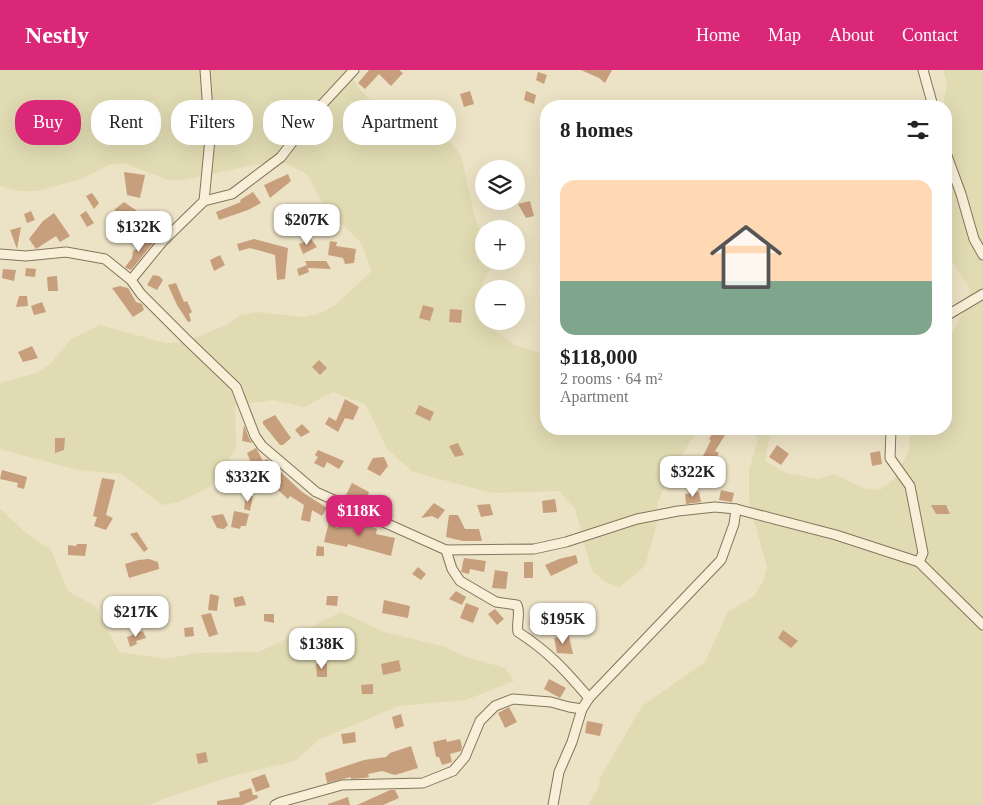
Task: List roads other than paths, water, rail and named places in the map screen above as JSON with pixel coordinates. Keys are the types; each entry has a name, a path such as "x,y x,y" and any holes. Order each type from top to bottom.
{"street":[{"path":"204,201 210,139 205,70"},
{"path":"131,280 163,241 204,201 232,194 281,157 316,111 354,70"},
{"path":"924,70 932,100"},
{"path":"952,168 962,194 974,239 983,255"},
{"path":"0,254 26,256 66,252 105,259 131,280 141,294 186,340 236,387 255,436 262,446 316,492 446,550 534,549 566,542 637,519 715,507 736,509 836,535 919,562 983,625"},
{"path":"952,312 983,294"},
{"path":"891,435 890,458 910,486 923,553 919,562"},
{"path":"553,805 559,772 572,742 582,709 589,698 721,560 734,524 736,509"},
{"path":"446,550 452,569 460,581 496,602 517,605 520,611 518,632 542,648 566,671 589,698"},
{"path":"275,805 342,785 423,783 453,771 465,756 480,721 495,706 513,699 551,702 569,708 582,709"}]}
